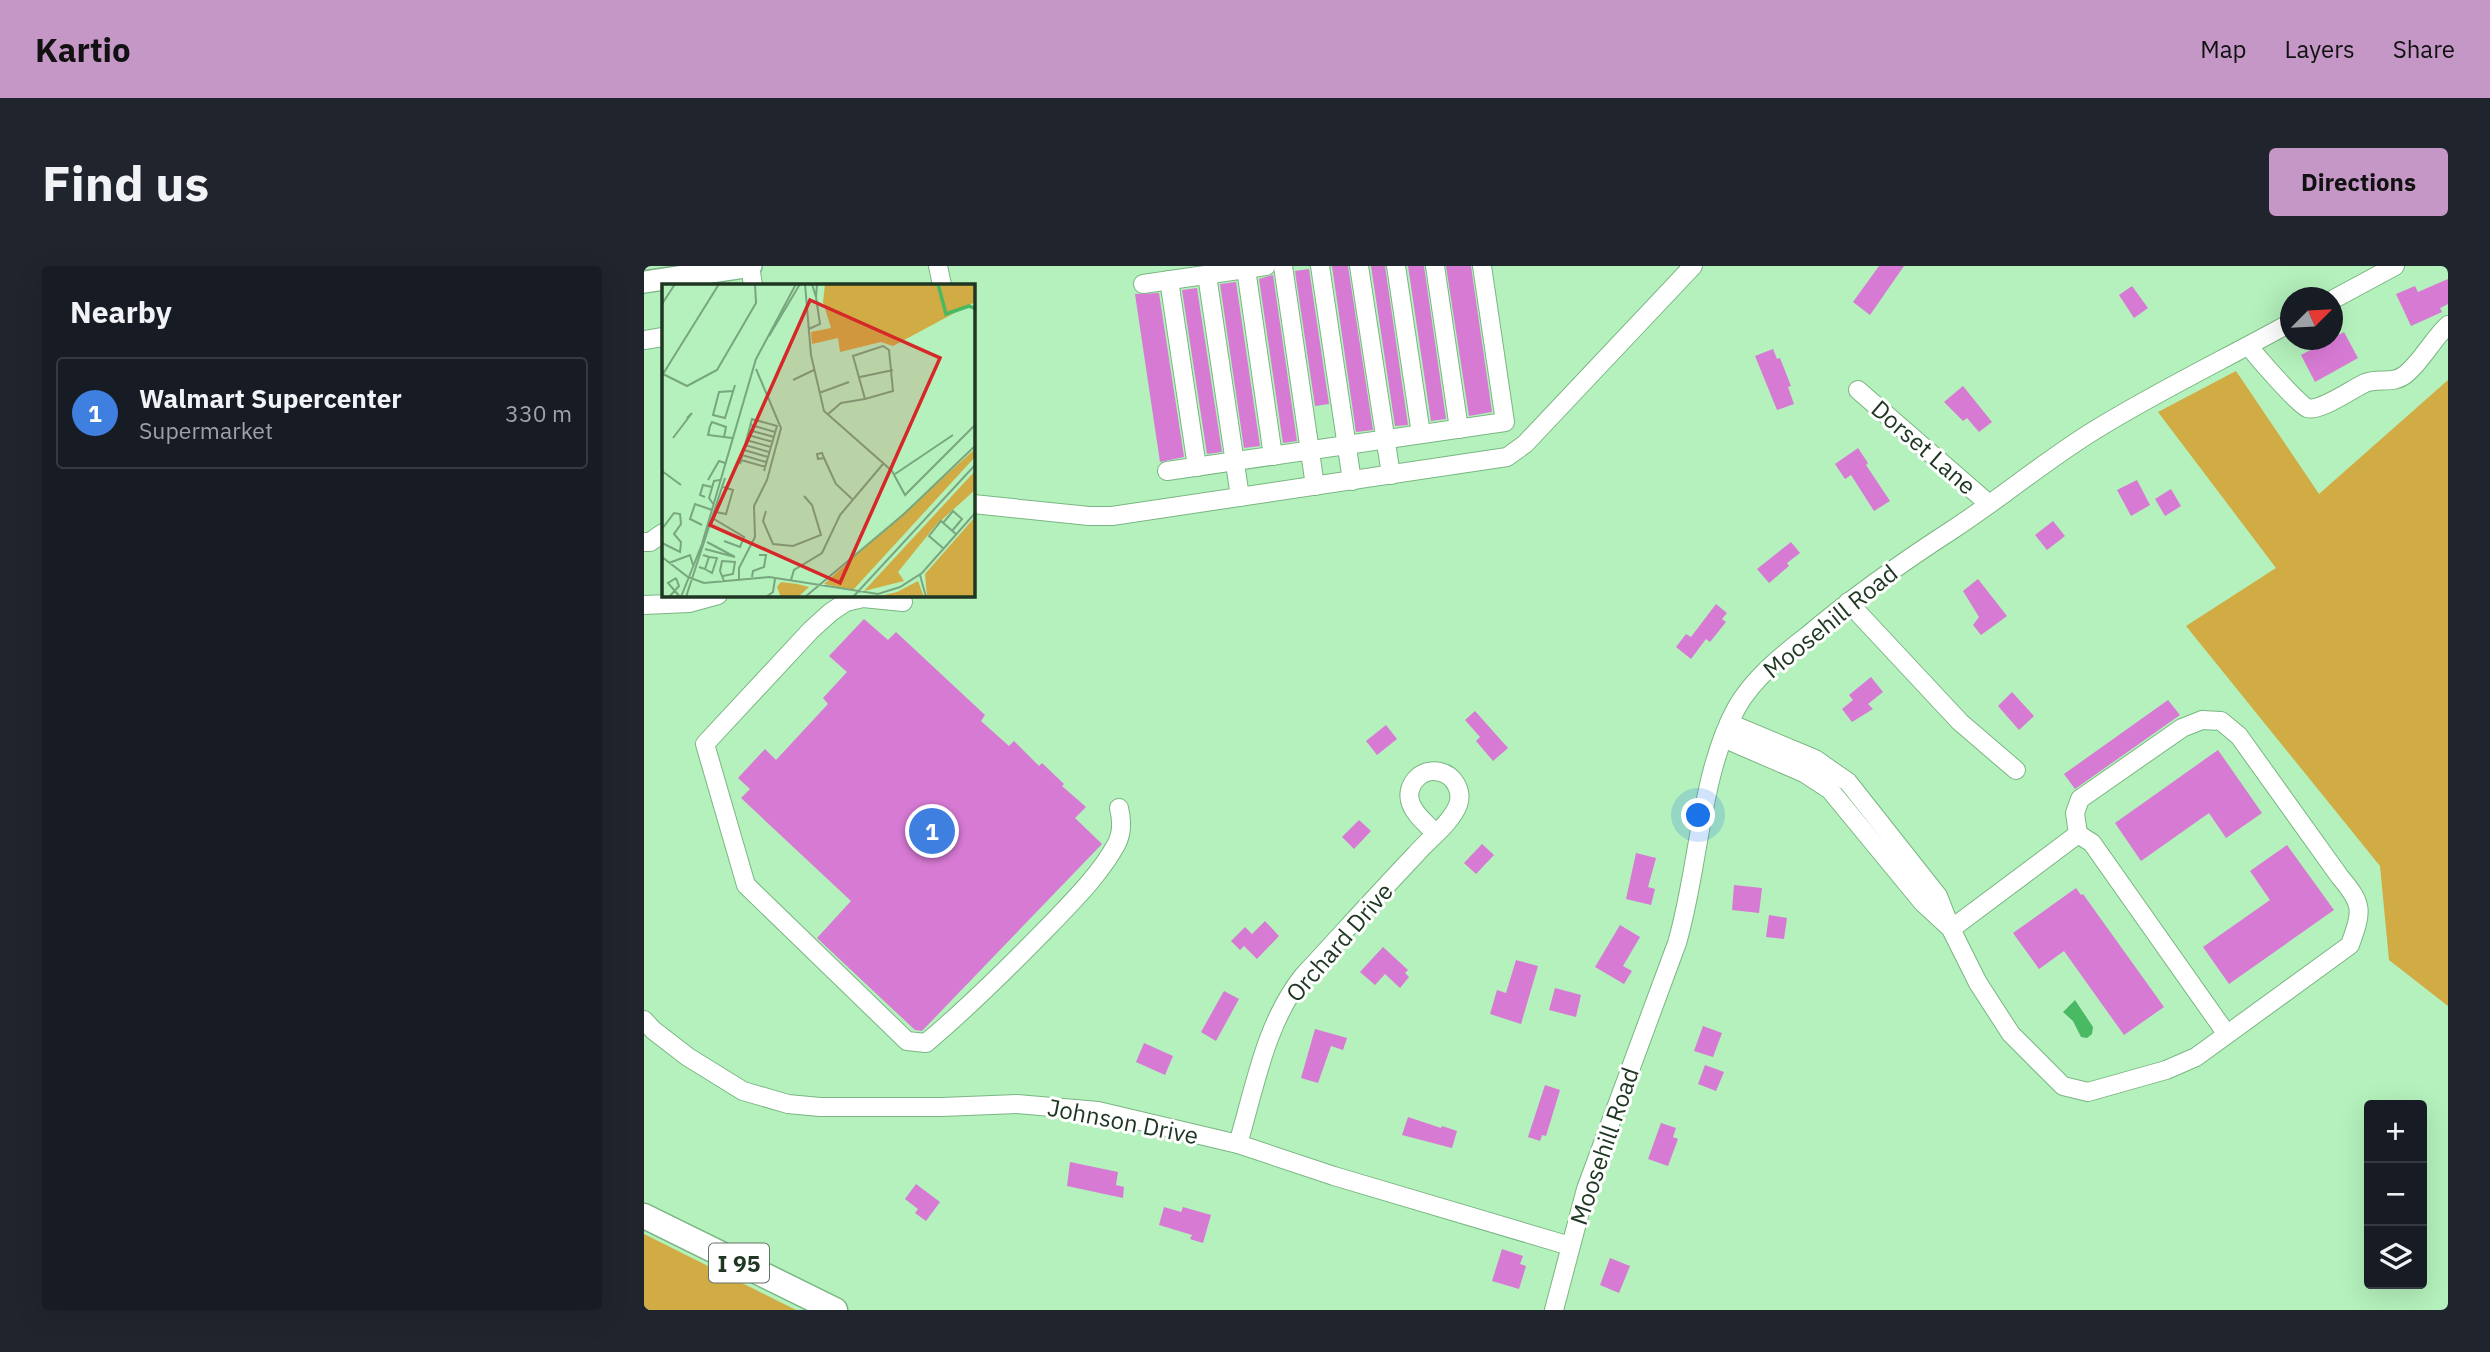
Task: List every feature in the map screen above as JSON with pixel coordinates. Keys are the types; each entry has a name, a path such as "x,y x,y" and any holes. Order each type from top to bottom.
{"highway":[{"name":"I 95","path":"644,1216 835,1310"}],"main road":[{"path":"644,282 690,280 750,266"}],"street":[{"path":"750,266 753,284"},
{"path":"938,266 942,284"},
{"path":"1143,284 1266,266"},
{"path":"1283,266 1315,486"},
{"path":"1321,266 1352,481"},
{"path":"1359,266 1391,475"},
{"path":"1396,266 1421,434"},
{"path":"1435,266 1459,429"},
{"path":"1167,471 1505,422 1482,266"},
{"path":"975,504 1101,516 1499,459 1516,452 1693,266"},
{"path":"2343,295 2395,266"},
{"path":"1246,269 1273,456"},
{"path":"1207,275 1240,497"},
{"path":"1170,280 1197,467"},
{"path":"2249,346 2264,367 2283,383 2304,407 2314,409 2365,383 2401,378 2411,370 2448,325"},
{"name":"Moosehill Road","path":"1554,1310 1595,1163 1673,955 1688,901 1709,787 1726,730 1741,700 1760,677 1787,652 1891,569 1989,505 2096,429 2280,329"},
{"path":"644,340 662,337"},
{"name":"Dorset Lane","path":"1858,390 1989,505"},
{"path":"644,542 650,542 662,534"},
{"path":"644,605 689,603 711,597"},
{"path":"903,602 863,597 846,602 831,612 705,744 746,885 907,1041 926,1043 939,1032 1010,967 1079,895 1118,842 1122,817 1119,808"},
{"path":"1848,602 1960,722 2015,771"},
{"path":"1726,730 1830,790 1923,904 1951,929 1978,983 2011,1034 2063,1086 2088,1091 2166,1070 2196,1057 2350,945 2359,920 2357,896 2340,877 2239,736 2221,721 2202,720 2182,728 2080,799 2075,813 2078,834 2092,843 2226,1033"},
{"name":"Orchard Drive","path":"1238,1144 1271,1030 1291,992 1435,833"},
{"path":"1951,929 2078,834"},
{"name":"Johnson Drive","path":"644,1020 688,1057 743,1091 788,1104 833,1107 942,1107 1017,1104 1098,1111 1238,1144 1334,1177 1570,1246"}],"shaded area":[{"path":"2236,371 2319,494 2448,380 2448,1006 2389,960 2380,866 2186,626 2276,568 2158,412"},
{"path":"2075,1000 2093,1027 2092,1034 2087,1038 2081,1037 2073,1021 2063,1012"},
{"path":"644,1234 796,1310 644,1310"}],"building":[{"path":"1332,266 1348,266 1373,430 1356,432"},
{"path":"1371,266 1385,266 1408,425 1395,426"},
{"path":"1408,266 1424,266 1446,419 1431,421"},
{"path":"1446,266 1471,266 1492,412 1469,416"},
{"path":"1879,266 1904,266 1870,315 1853,302"},
{"path":"1309,269 1329,404 1315,406 1295,271"},
{"path":"1273,275 1297,441 1283,443 1259,279"},
{"path":"2448,279 2448,304 2440,308 2442,312 2411,326 2396,294 2415,286 2418,292"},
{"path":"1236,282 1260,446 1244,448 1220,284"},
{"path":"2132,286 2148,308 2134,318 2119,295"},
{"path":"1197,288 1222,452 1207,454 1182,290"},
{"path":"1159,293 1184,457 1160,462 1135,294"},
{"path":"2343,333 2358,358 2315,382 2301,355 2310,350 2343,350"},
{"path":"1773,349 1777,359 1780,358 1791,386 1788,387 1794,404 1777,410 1755,356"},
{"path":"1963,386 1992,422 1979,432 1967,418 1963,421 1944,402"},
{"path":"1858,448 1890,501 1874,511 1851,475 1845,479 1835,464"},
{"path":"2137,480 2150,505 2131,516 2117,490"},
{"path":"2171,489 2181,506 2165,516 2155,499"},
{"path":"2053,521 2065,536 2047,550 2035,535"},
{"path":"1791,542 1800,553 1769,583 1757,569"},
{"path":"1978,579 2007,616 1981,635 1973,625 1979,617 1963,591"},
{"path":"1716,604 1727,613 1722,619 1726,622 1710,642 1706,639 1691,659 1676,647 1686,634 1691,637"},
{"path":"864,619 888,640 896,632 985,715 981,721 1009,746 1014,741 1039,766 1042,763 1064,784 1062,786 1086,807 1075,818 1102,844 922,1031 915,1030 817,938 851,901 741,798 750,789 738,778 765,749 776,760 828,704 823,698 847,672 829,656"},
{"path":"1871,677 1883,692 1868,704 1873,709 1852,722 1842,709 1853,700 1849,695"},
{"path":"2012,692 2034,716 2019,730 1998,706"},
{"path":"2168,700 2180,715 2075,789 2064,774"},
{"path":"1475,711 1508,748 1493,761 1476,741 1480,737 1465,720"},
{"path":"1386,725 1397,739 1377,755 1366,741"},
{"path":"2218,750 2262,813 2226,838 2209,813 2141,861 2115,823"},
{"path":"1359,820 1371,831 1354,849 1342,837"},
{"path":"1482,844 1494,855 1476,874 1464,863"},
{"path":"2287,845 2334,910 2229,984 2203,947 2270,900 2250,871"},
{"path":"1636,853 1656,858 1648,887 1655,889 1651,905 1626,899"},
{"path":"1734,885 1762,888 1759,913 1732,910"},
{"path":"2076,888 2164,1007 2124,1035 2064,951 2039,969 2013,933"},
{"path":"1769,915 1787,918 1784,939 1766,937"},
{"path":"1265,921 1279,936 1257,959 1244,946 1240,950 1231,941 1245,927 1252,934"},
{"path":"1620,925 1640,937 1623,966 1632,971 1624,984 1595,967"},
{"path":"1383,947 1408,970 1405,973 1409,977 1400,988 1385,974 1375,985 1360,972"},
{"path":"1516,960 1538,966 1521,1024 1490,1014 1497,990 1506,993"},
{"path":"1555,988 1581,995 1576,1017 1549,1010"},
{"path":"1224,991 1239,999 1216,1041 1201,1032"},
{"path":"1703,1026 1722,1033 1713,1057 1694,1051"},
{"path":"1315,1029 1347,1038 1343,1050 1331,1046 1318,1083 1301,1078"},
{"path":"1144,1043 1173,1056 1165,1075 1136,1062"},
{"path":"1705,1065 1724,1072 1716,1091 1698,1084"},
{"path":"1545,1085 1560,1090 1546,1136 1542,1135 1540,1141 1528,1137"},
{"path":"1408,1117 1457,1131 1452,1148 1402,1135"},
{"path":"1661,1123 1676,1128 1673,1137 1678,1139 1668,1166 1648,1159"},
{"path":"1070,1162 1118,1172 1116,1185 1124,1187 1123,1198 1067,1186"},
{"path":"916,1184 940,1202 926,1221 915,1213 918,1209 905,1199"},
{"path":"1164,1207 1181,1212 1183,1207 1211,1215 1203,1243 1190,1239 1192,1235 1159,1225"},
{"path":"1502,1249 1523,1256 1520,1264 1526,1266 1519,1289 1492,1281"},
{"path":"1610,1258 1630,1266 1619,1293 1600,1285"}],"place":[{"name":"Walmart Supercenter","path":"932,831"}]}
